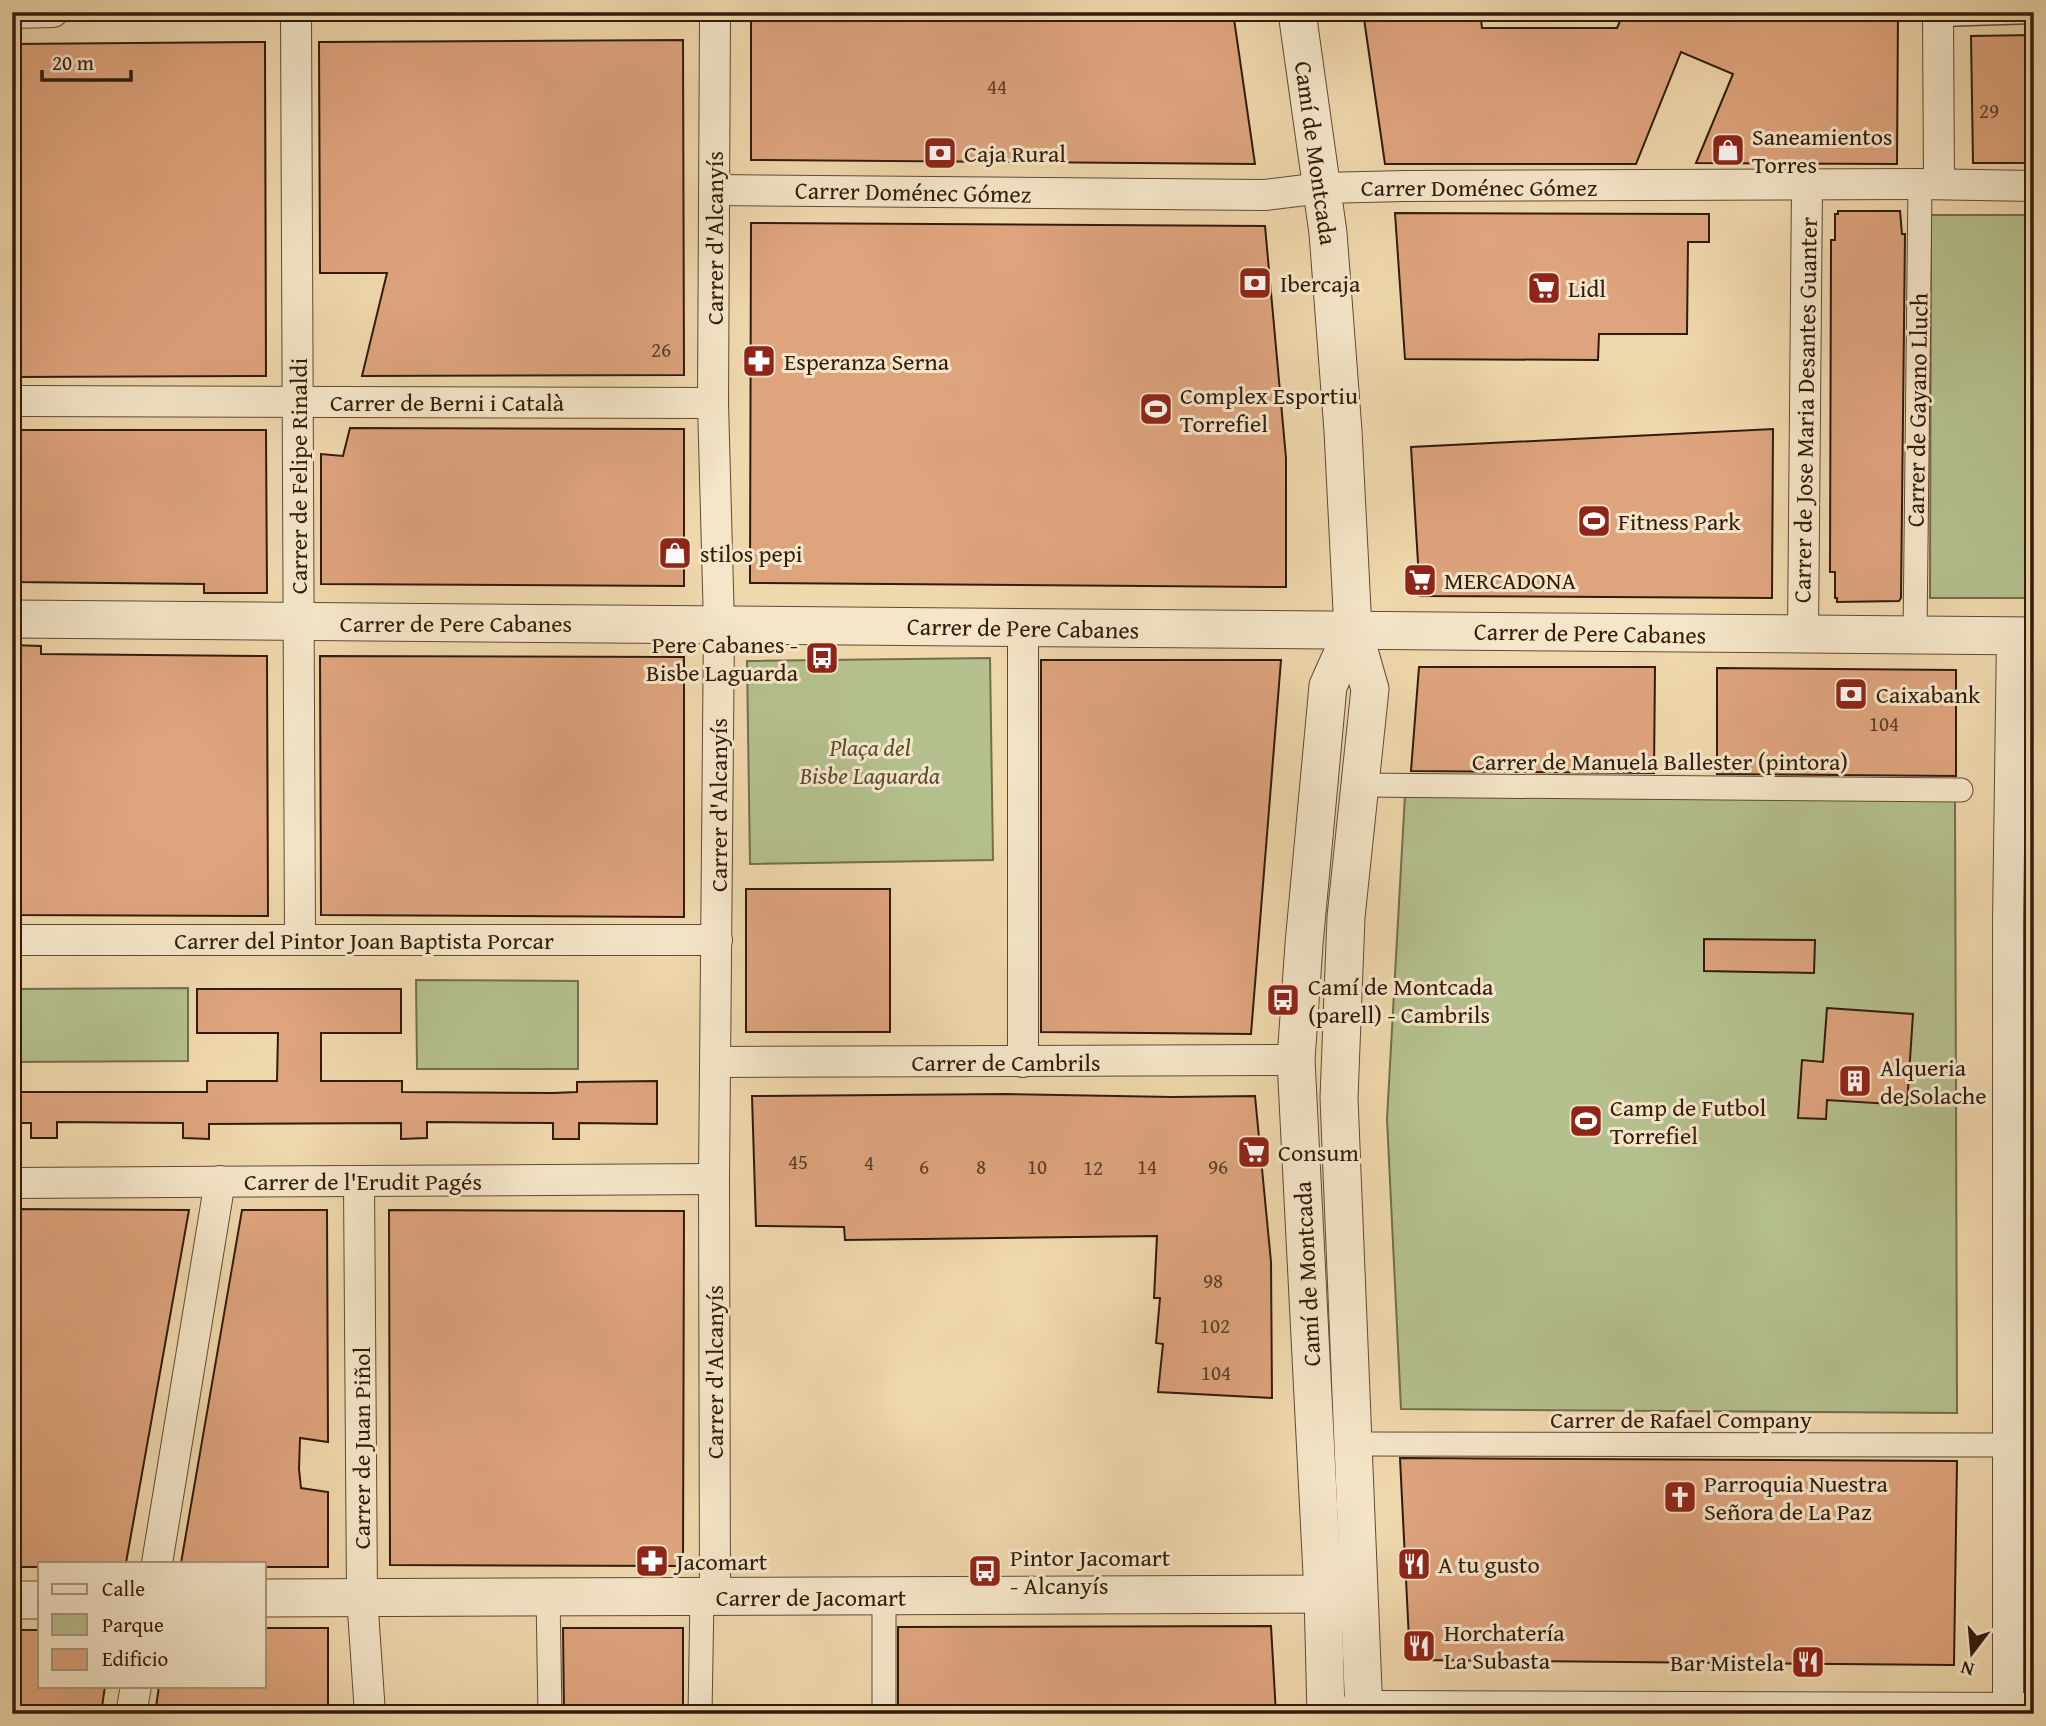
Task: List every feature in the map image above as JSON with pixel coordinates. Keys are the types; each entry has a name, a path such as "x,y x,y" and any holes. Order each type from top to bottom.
{"street":[{"path":"12,13 52,12"},
{"name":"Carrer de Felipe Rinaldi","path":"296,12 300,940"},
{"name":"Carrer d'Alcanyís","path":"700,1714 708,1597 716,1062 719,625 713,403 715,12"},
{"name":"Camí de Montcada","path":"1297,12 1328,233 1342,417 1353,630 1370,689 1346,916 1339,1098 1352,1444 1340,1594 1326,1714"},
{"name":"Carrer de Gayano Lluch","path":"1915,635 1938,15"},
{"name":"Carrer Doménec Gómez","path":"715,190 1265,195 1322,188 1930,184 2034,186"},
{"name":"Carrer de Jose Maria Desantes Guanter","path":"1803,635 1807,185"},
{"name":"Carrer de Berni i Català","path":"12,401 713,403"},
{"name":"Carrer de Pere Cabanes","path":"12,619 2023,636"},
{"path":"1023,628 1023,1062"},
{"name":"Camí de Montcada","path":"1353,630 1328,686 1296,1060 1340,1594 1356,1711"},
{"path":"1356,1711 2017,1710 2009,1445 2008,923 2023,636"},
{"name":"Carrer de Manuela Ballester (pintora)","path":"1360,785 1961,790"},
{"name":"Carrer del Pintor Joan Baptista Porcar","path":"12,940 717,940"},
{"name":"Carrer de Cambrils","path":"716,1062 1296,1060"},
{"name":"Carrer de l'Erudit Pagés","path":"12,1183 714,1180"},
{"path":"157,1562 220,1181"},
{"name":"Carrer de Juan Piñol","path":"359,1182 362,1596 370,1714"},
{"name":"Carrer de Rafael Company","path":"1352,1444 2009,1445"},
{"name":"Carrer de Jacomart","path":"266,1598 1340,1594"},
{"path":"548,1596 551,1714"},
{"path":"884,1596 884,1714"},
{"path":"12,1600 38,1600"},
{"path":"131,1714 136,1688"}],"lane":[{"path":"1938,15 2034,16"}],"green space":[{"path":"1931,215 2034,215 2034,598 1930,598"},
{"name":"Plaça del Bisbe Laguarda","path":"990,658 993,860 750,864 747,661"},
{"path":"1405,795 1955,799 1957,1413 1401,1409 1387,1119"},
{"path":"416,980 578,981 578,1069 417,1069"},
{"path":"188,988 188,1061 12,1062 12,989"}],"building":[{"path":"751,12 1233,12 1255,164 751,160"},
{"path":"1363,12 1480,12 1482,28 1617,28 1624,12 1898,12 1897,164 1696,163 1733,74 1681,52 1636,164 1385,164"},
{"path":"2034,35 2034,163 1973,163 1971,36"},
{"path":"683,40 684,375 362,376 387,273 320,273 319,42"},
{"path":"265,42 266,376 12,377 12,44"},
{"path":"1838,211 1900,211 1902,234 1905,234 1899,601 1837,602 1835,572 1830,572 1831,240 1835,240 1835,214 1838,214"},
{"name":"Lidl","path":"1395,213 1709,214 1709,242 1688,242 1687,334 1599,334 1598,360 1405,359"},
{"path":"751,223 1265,226 1286,458 1286,587 750,583"},
{"path":"350,428 684,429 684,586 321,584 321,454 343,456"},
{"name":"Fitness Park","path":"1773,429 1772,598 1420,596 1411,447"},
{"path":"12,430 266,430 267,593 204,593 204,584 12,582"},
{"path":"12,645 41,646 41,654 267,656 268,916 12,915"},
{"path":"320,656 684,657 684,917 321,915"},
{"path":"1041,660 1281,660 1251,1034 1041,1032"},
{"path":"1419,667 1655,667 1654,773 1411,771"},
{"path":"1717,668 1956,670 1956,776 1717,774"},
{"path":"746,889 890,889 890,1032 746,1032"},
{"path":"1704,939 1815,940 1814,973 1704,971"},
{"path":"197,989 401,989 401,1033 321,1033 321,1081 402,1081 402,1092 553,1093 577,1092 577,1082 657,1081 657,1124 579,1123 579,1139 553,1139 553,1123 427,1122 427,1138 401,1139 401,1123 209,1124 209,1139 183,1138 183,1123 57,1122 57,1138 31,1138 31,1123 12,1123 12,1092 207,1092 207,1081 277,1081 278,1033 197,1033"},
{"name":"Alqueria de Solache","path":"1827,1008 1913,1014 1907,1105 1827,1100 1826,1119 1798,1118 1802,1060 1823,1062"},
{"path":"752,1096 1255,1096 1271,1262 1272,1398 1158,1392 1163,1344 1156,1343 1160,1298 1154,1298 1157,1236 845,1240 844,1227 756,1226"},
{"path":"12,1209 189,1210 126,1562 38,1562 38,1567 12,1567"},
{"path":"242,1210 327,1210 328,1442 300,1438 299,1469 301,1488 328,1492 328,1567 266,1567 266,1562 181,1562"},
{"path":"389,1210 684,1211 683,1566 390,1565"},
{"path":"1400,1458 1957,1461 1954,1665 1410,1660"},
{"path":"1271,1626 1276,1714 898,1714 898,1627"},
{"path":"266,1628 328,1628 328,1714 155,1714 159,1688 266,1688"},
{"path":"563,1628 683,1628 683,1714 564,1714"},
{"path":"12,1630 38,1630 38,1688 105,1688 101,1714 12,1714"}],"place":[{"name":"Saneamientos Torres","path":"1728,150"},
{"name":"Caja Rural","path":"940,153"},
{"name":"Ibercaja","path":"1255,283"},
{"name":"Lidl","path":"1544,288"},
{"name":"Esperanza Serna","path":"759,361"},
{"name":"Complex Esportiu Torrefiel","path":"1156,409"},
{"name":"Fitness Park","path":"1594,521"},
{"name":"stilos pepi","path":"675,553"},
{"name":"MERCADONA","path":"1420,580"},
{"name":"Pere Cabanes - Bisbe Laguarda","path":"822,658"},
{"name":"Caixabank","path":"1851,694"},
{"name":"Camí de Montcada (parell) - Cambrils","path":"1283,1000"},
{"name":"Alqueria de Solache","path":"1855,1081"},
{"name":"Camp de Futbol Torrefiel","path":"1586,1121"},
{"name":"Consum","path":"1254,1152"},
{"name":"Parroquia Nuestra Señora de La Paz","path":"1680,1497"},
{"name":"Jacomart","path":"652,1561"},
{"name":"A tu gusto","path":"1414,1564"},
{"name":"Pintor Jacomart - Alcanyís","path":"985,1571"},
{"name":"Horchatería La Subasta","path":"1419,1646"},
{"name":"Bar Mistela","path":"1808,1662"}]}
